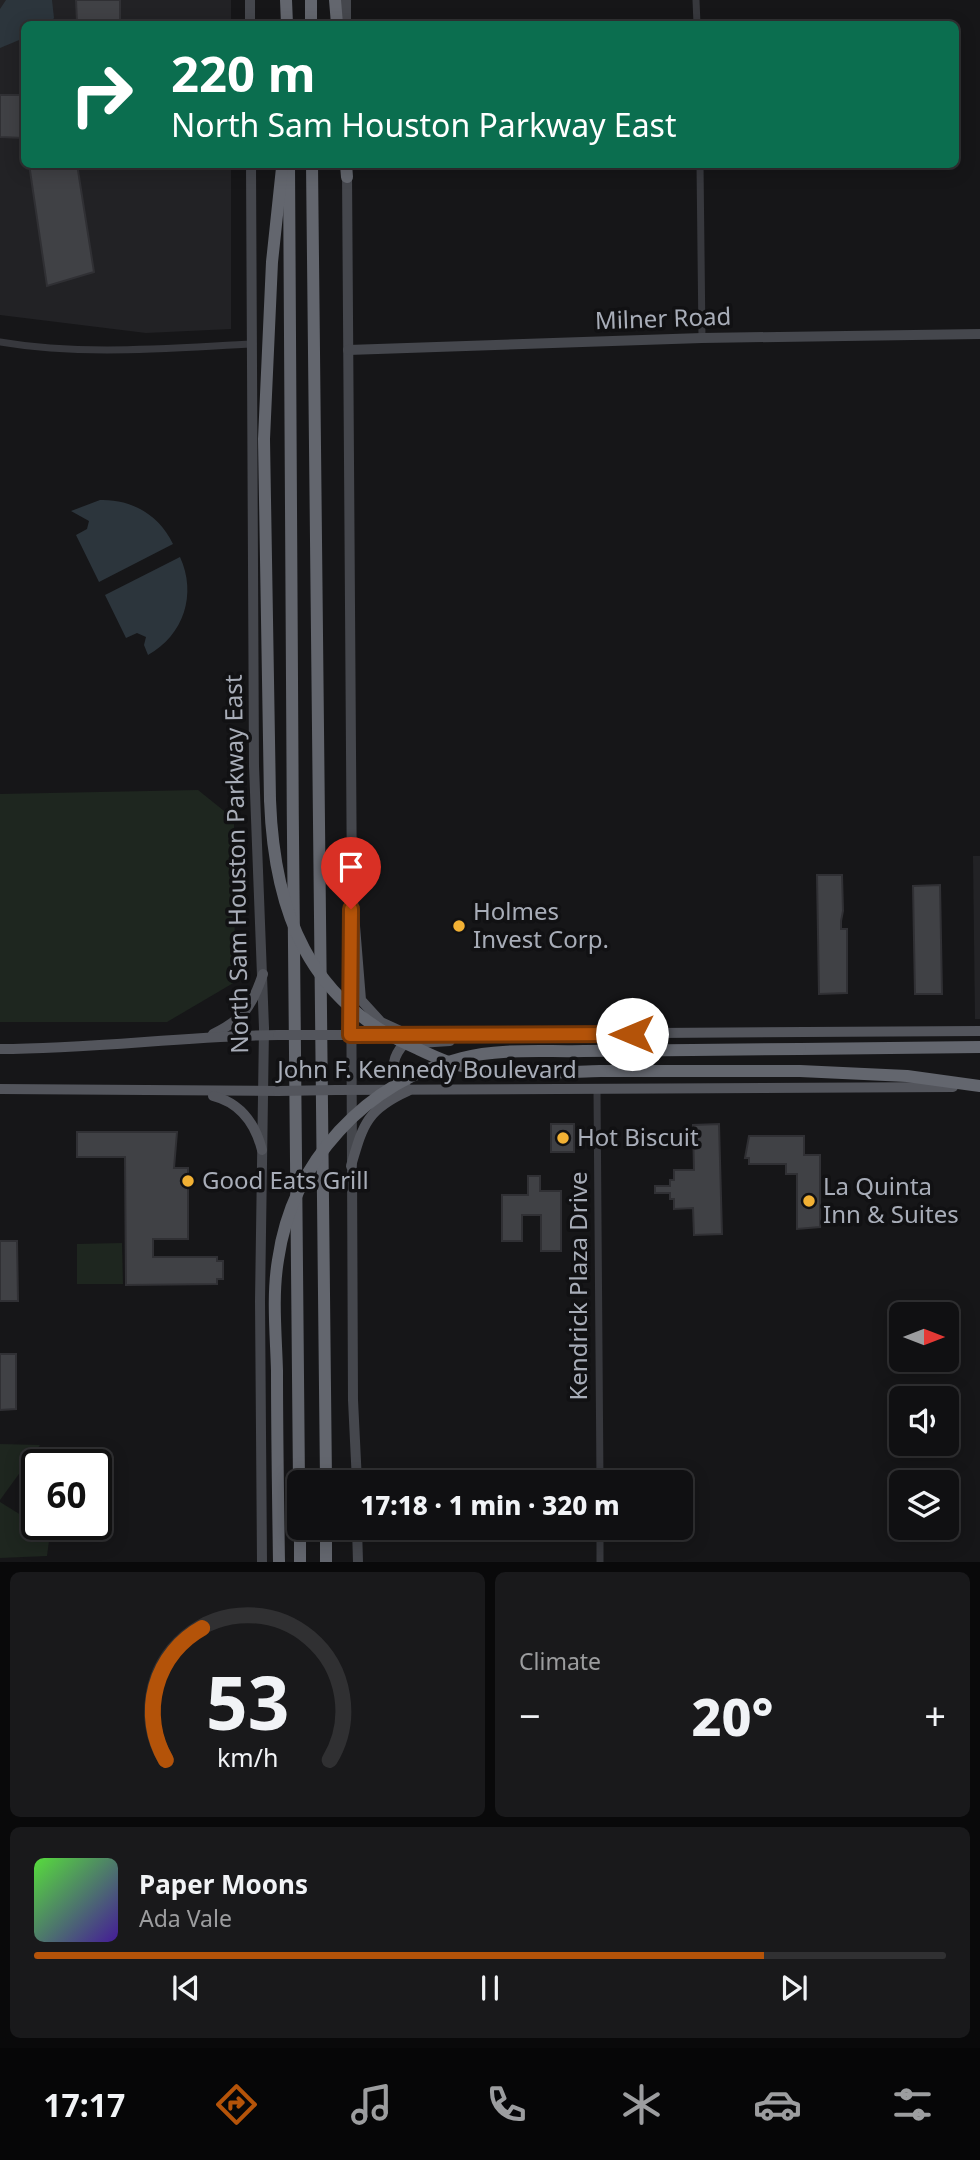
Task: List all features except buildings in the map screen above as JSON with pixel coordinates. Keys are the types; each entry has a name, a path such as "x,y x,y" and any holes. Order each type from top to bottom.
{"highway":[{"path":"286,0 287,21"},
{"path":"311,0 311,21"},
{"path":"335,0 337,21"},
{"path":"282,168 272,262 264,439 270,800 276,864 288,915 314,964 339,997 356,1013 396,1041 462,1066 509,1072 800,1070 907,1076 977,1086"},
{"path":"289,168 291,802 297,1114 299,1470"},
{"path":"312,168 326,1470"},
{"path":"279,1562 275,1305 277,1261 291,1210 309,1171 362,1107 412,1076 466,1057 526,1052 980,1047"},
{"path":"300,1540 300,1562"},
{"path":"326,1540 326,1562"}],"main road":[{"path":"250,0 250,21"},
{"path":"346,0 346,21"},
{"name":"North Sam Houston Parkway East","path":"251,168 254,766 264,1035 261,1091 261,1562"},
{"path":"347,169 352,889 350,1090 353,1413 356,1470"},
{"name":"Milner Road","path":"348,350 702,338 980,334"},
{"path":"352,889 361,1000 382,1022 411,1035"},
{"path":"207,1036 240,1018 254,1001 263,974"},
{"name":"John F. Kennedy Boulevard","path":"0,1049 48,1049 207,1036 980,1031"},
{"path":"410,1089 397,1082 394,1075 396,1053 404,1044 469,1040 498,1034"},
{"name":"John F. Kennedy Boulevard","path":"0,1088 201,1092 977,1086"},
{"path":"351,1166 364,1123 382,1106 410,1089"},
{"path":"201,1092 228,1100 240,1108 258,1134 262,1150"},
{"path":"358,1540 358,1562"}],"street":[{"path":"696,0 697,21"},
{"path":"700,168 702,338"},
{"path":"0,342 60,348 144,349 253,344"},
{"name":"Kendrick Plaza Drive","path":"597,1090 600,1470"},
{"path":"600,1540 600,1562"}],"shaded area":[{"path":"0,0 231,0 231,21 21,21 21,168 231,168 231,329 146,333 0,315"},
{"path":"6,0 52,0 54,18 52,21 21,21 21,39 0,48 0,9"},
{"path":"100,500 123,502 143,511 160,525 173,544 99,582 76,535 87,529 89,521 71,511"},
{"path":"180,557 187,585 184,612 171,636 148,655 144,645 146,637 137,633 126,638 105,595"},
{"path":"198,790 234,819 235,982 167,1022 0,1022 0,794"},
{"path":"973,856 980,856 980,1019 975,1019"},
{"path":"122,1243 123,1284 77,1284 77,1244"},
{"path":"0,1444 40,1445 37,1449 21,1449 21,1471 0,1500"},
{"path":"0,1502 21,1515 21,1540 49,1540 47,1556 0,1558"}],"place":[{"name":"Holmes Invest Corp.","path":"459,926"},
{"name":"Hot Biscuit","path":"563,1138"},
{"name":"Good Eats Grill","path":"188,1181"},
{"name":"La Quinta Inn & Suites","path":"809,1201"}],"route":[{"path":"351,909 350,1035 632,1034"}]}
